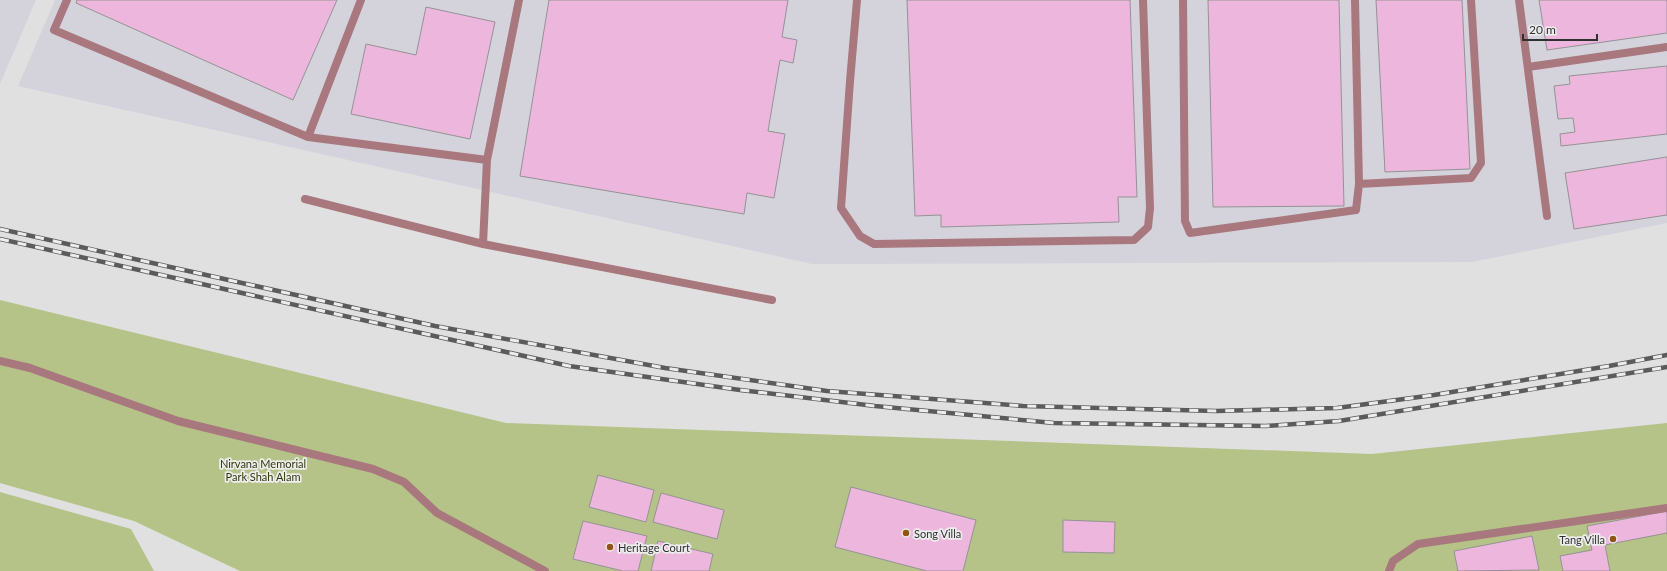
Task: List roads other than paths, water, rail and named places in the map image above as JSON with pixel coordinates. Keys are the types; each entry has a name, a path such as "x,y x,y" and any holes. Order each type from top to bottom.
{"lane":[{"path":"67,0 54,30 308,136 487,160"},
{"path":"308,136 361,0"},
{"path":"483,244 487,160 519,0"},
{"path":"857,0 841,208 860,236 874,244 1134,240 1148,227 1150,208 1142,0"},
{"path":"1183,0 1185,221 1190,233 1356,210 1359,184 1355,0"},
{"path":"1359,184 1471,178 1480,163 1472,0"},
{"path":"1519,0 1547,216"},
{"path":"1528,67 1667,47"},
{"path":"305,199 483,244 772,300"},
{"path":"0,361 30,368 178,421 373,469 404,482 437,513 545,571"},
{"path":"1389,571 1393,561 1418,544 1667,508"}],"railway":[{"path":"0,229 435,326 665,368 827,391 1023,406 1216,411 1337,408 1434,395 1667,355"},
{"path":"0,239 569,366 740,390 875,406 1054,423 1266,426 1339,421 1667,367"}],"place":[{"name":"Song Villa","path":"906,533"},
{"name":"Tang Villa","path":"1613,539"},
{"name":"Heritage Court","path":"610,547"}],"park label":[{"name":"Nirvana Memorial Park Shah Alam","path":"263,469"}]}
